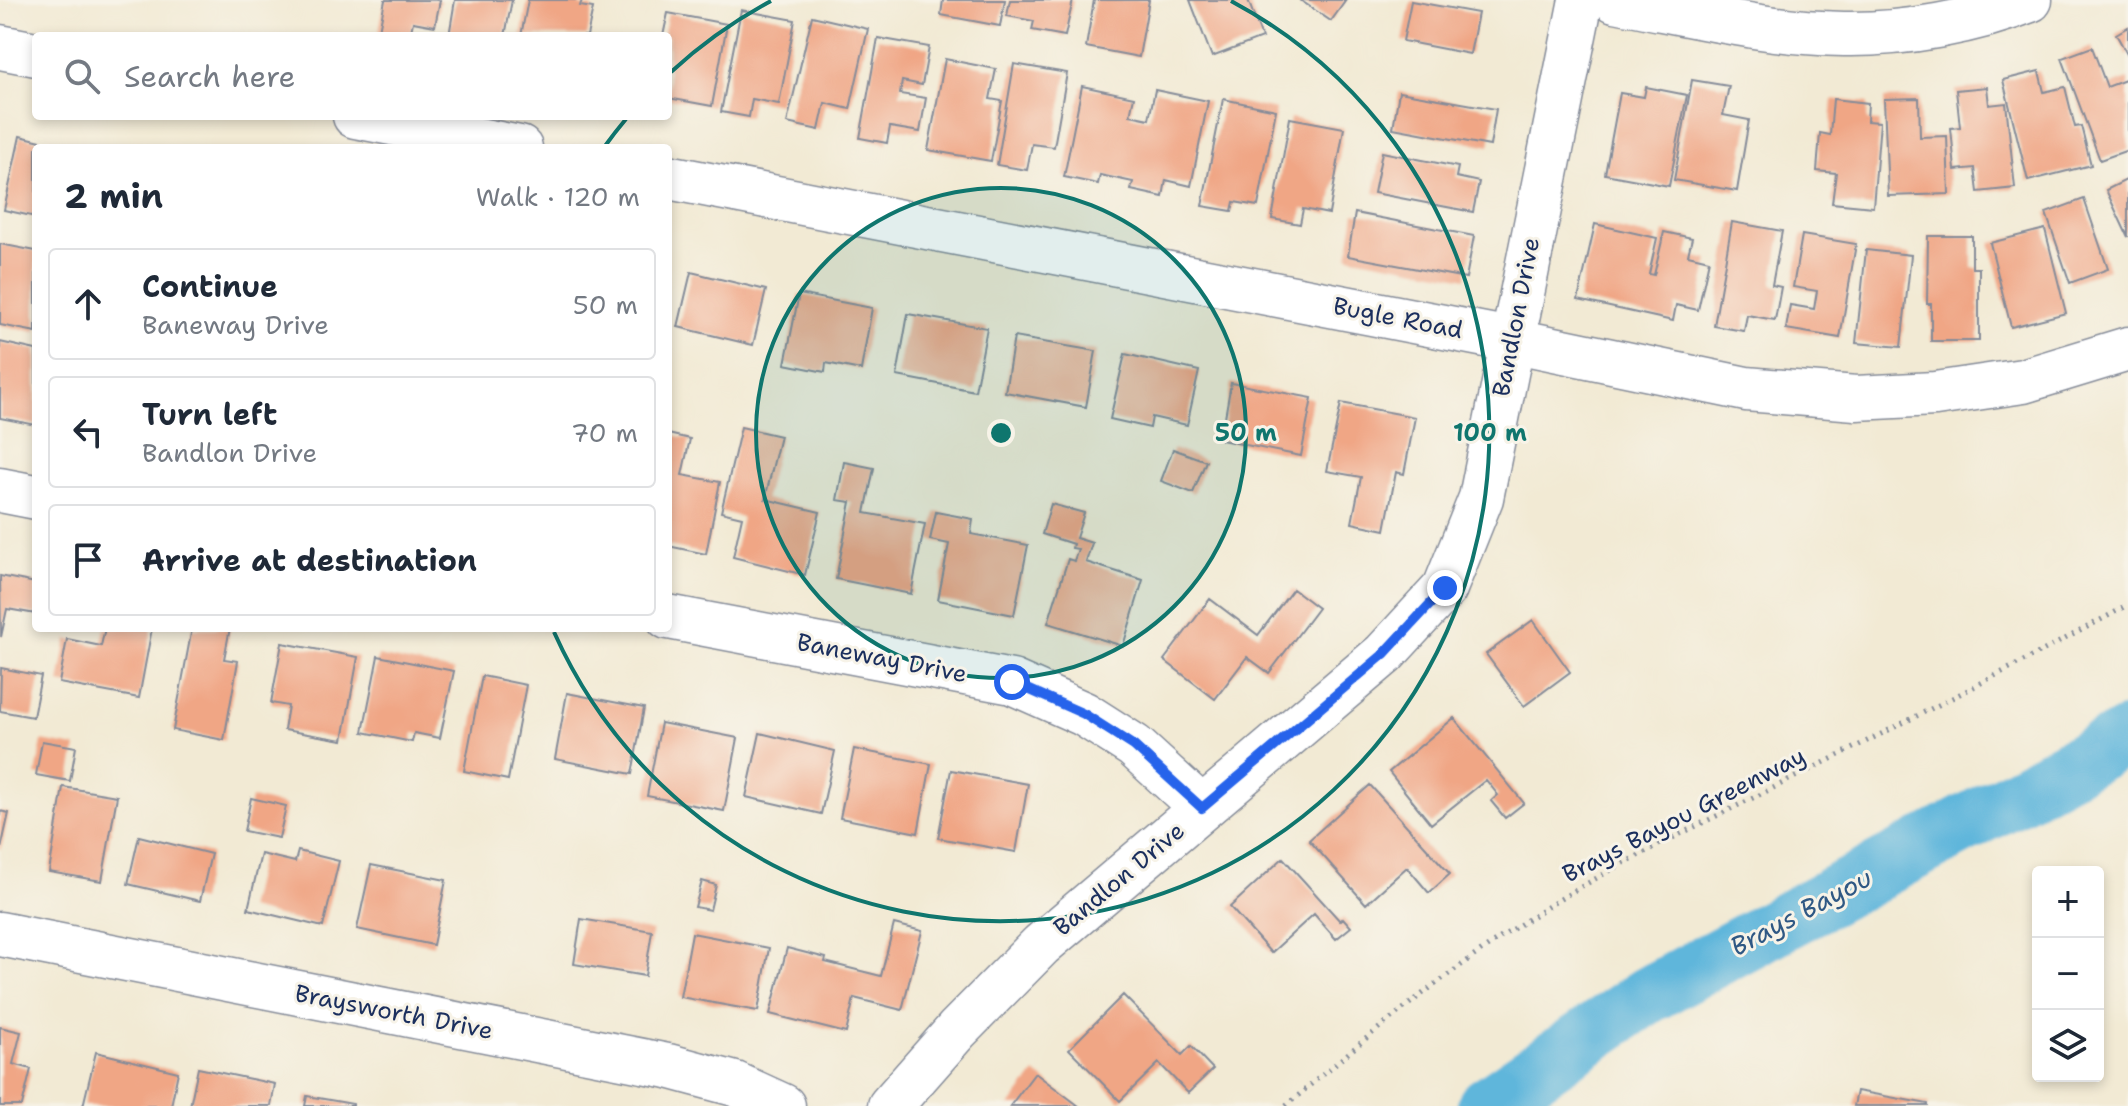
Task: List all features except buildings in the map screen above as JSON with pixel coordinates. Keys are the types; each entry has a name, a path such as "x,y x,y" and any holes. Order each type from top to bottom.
{"street":[{"name":"Bandlon Drive","path":"890,1106 957,1030 1041,945 1384,654 1445,588 1481,498 1581,0"},
{"path":"1615,0 1761,28 1846,34 1924,28 2030,0"},
{"path":"0,47 32,53"},
{"path":"376,120 499,144"},
{"name":"Bugle Road","path":"672,178 1511,340 1746,389 1856,398 1935,394 2023,381 2128,349"},
{"path":"0,490 32,496"},
{"name":"Baneway Drive","path":"672,618 1012,682 1084,714 1134,746 1202,808"},
{"name":"Braysworth Drive","path":"0,934 668,1066 735,1084 783,1106"}],"path":[{"name":"Brays Bayou Greenway","path":"1286,1106 1415,999 1552,904 1627,861 1987,682 2128,605"}],"waterway":[{"name":"Brays Bayou","path":"1486,1106 1648,995 2128,736"}],"route":[{"path":"1012,682 1084,714 1134,746 1202,808 1384,654 1445,588"}]}
